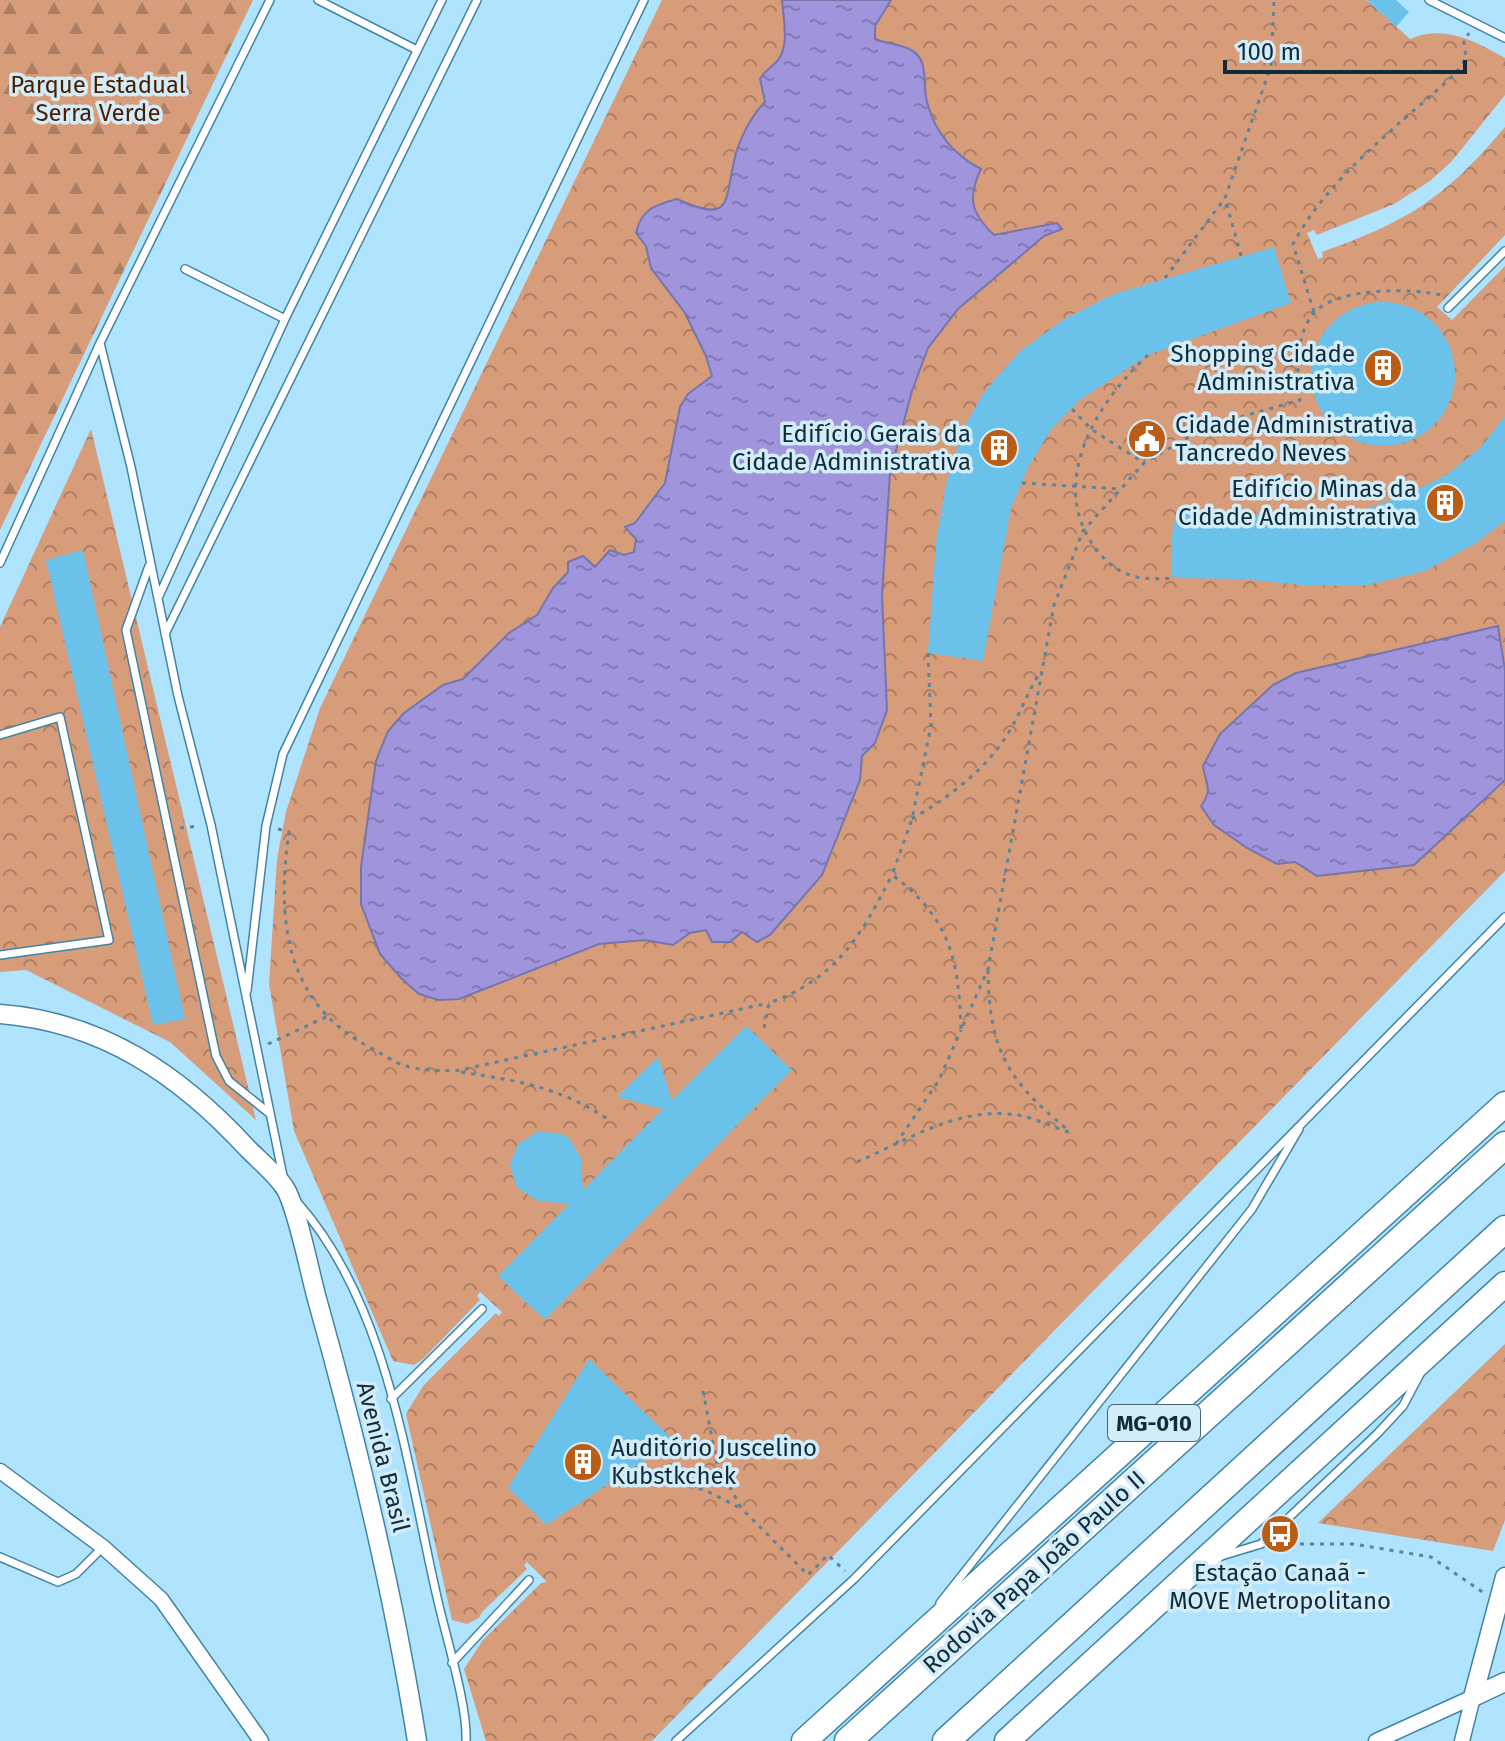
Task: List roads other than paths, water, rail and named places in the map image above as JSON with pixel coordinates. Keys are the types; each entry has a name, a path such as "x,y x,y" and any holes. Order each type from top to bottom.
{"highway":[{"name":"Rodovia Papa João Paulo II","path":"848,1741 1505,1145"},
{"path":"946,1741 1505,1229"}],"main road":[{"name":"MG-010","path":"804,1741 1505,1104"},
{"path":"1007,1741 1505,1284"}],"street":[{"path":"0,1014 45,1017 99,1035 152,1065 229,1128 286,1189"},
{"name":"Avenida Brasil","path":"286,1189 368,1487 398,1626 417,1741"},
{"path":"0,1471 103,1547 161,1599 261,1741"},
{"path":"1462,1741 1505,1577"},
{"path":"1376,1741 1505,1682"}],"lane":[{"path":"0,563 100,343 270,0"},
{"path":"318,0 417,50"},
{"path":"158,598 285,319 442,0"},
{"path":"165,634 477,0"},
{"path":"247,997 266,826 283,754 644,0"},
{"path":"1429,0 1505,38"},
{"path":"1448,308 1505,251"},
{"path":"185,269 285,319"},
{"path":"100,343 211,825 286,1189 324,1233 359,1302 391,1399 468,1739"},
{"path":"150,564 126,630 216,1056 229,1081 270,1114"},
{"path":"0,735 60,717 109,940 0,955"},
{"path":"676,1741 854,1579 1505,918"},
{"path":"899,1654 1252,1209 1306,1117"},
{"path":"391,1399 482,1309"},
{"path":"1204,1559 1232,1555 1261,1544 1403,1406 1429,1354"},
{"path":"0,1557 58,1582 76,1574 103,1547"},
{"path":"452,1663 529,1580"}],"water":[{"path":"782,0 891,0 875,26 875,39 907,48 921,60 927,102 940,133 954,150 981,169 973,197 980,219 994,235 1057,223 1062,229 1044,236 958,309 928,348 912,391 890,473 882,596 887,710 875,743 862,756 860,780 822,875 770,935 757,942 742,932 730,942 712,942 706,930 690,933 673,945 645,940 599,944 459,999 439,1000 419,994 380,954 361,904 361,867 376,761 388,731 404,713 443,685 463,679 509,633 537,615 553,588 568,572 568,562 583,556 595,567 610,550 624,555 634,552 636,539 625,527 635,523 665,483 680,407 688,394 712,376 685,313 651,268 646,246 636,233 638,225 650,209 677,199 709,210 718,209 723,204 740,142 765,102 760,79 782,54 785,31"},
{"path":"1498,626 1505,670 1505,780 1414,865 1317,876 1295,862 1277,864 1247,848 1214,825 1201,806 1208,790 1203,766 1220,734 1273,685 1296,673"}],"place":[{"name":"Shopping Cidade Administrativa","path":"1383,368"},
{"name":"Cidade Administrativa Tancredo Neves","path":"1147,439"},
{"name":"Edifício Gerais da Cidade Administrativa","path":"999,448"},
{"name":"Edifício Minas da Cidade Administrativa","path":"1445,503"},
{"name":"Auditório Juscelino Kubstkchek","path":"583,1462"},
{"name":"Estação Canaã - MOVE Metropolitano","path":"1280,1534"}],"park label":[{"name":"Parque Estadual Serra Verde","path":"98,99"}]}
